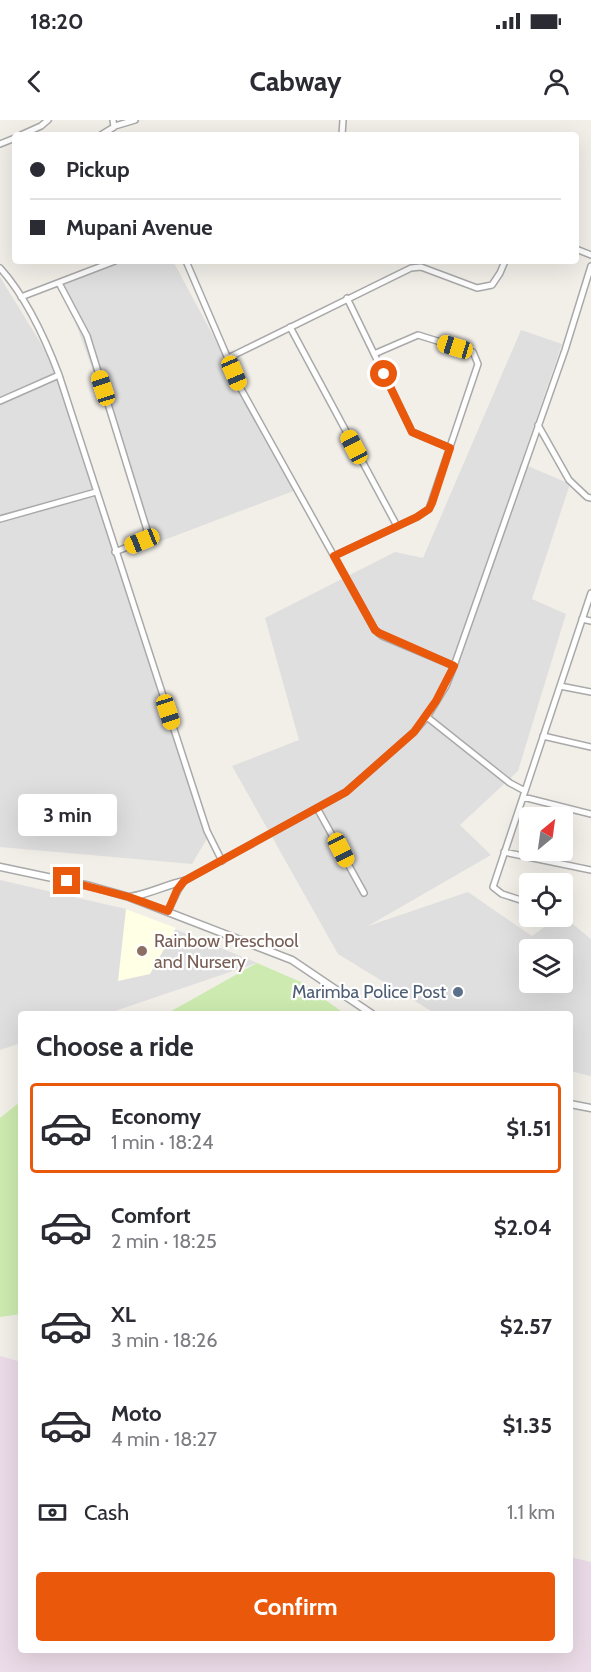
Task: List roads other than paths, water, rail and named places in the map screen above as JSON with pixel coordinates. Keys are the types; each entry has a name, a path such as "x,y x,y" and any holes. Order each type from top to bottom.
{"street":[{"path":"28,132 48,120"},
{"path":"114,123 135,120"},
{"path":"21,297 107,264"},
{"path":"187,264 241,389 375,630 454,666"},
{"path":"228,358 411,268 422,267 477,288 492,285 504,264"},
{"path":"129,897 144,895 184,881 346,792 414,732 427,717 446,686 454,666 565,350 591,266"},
{"path":"1,271 21,297 46,340 207,831 222,861"},
{"path":"59,282 87,336 147,530 142,541 115,552"},
{"path":"347,298 412,432 450,448"},
{"path":"290,327 397,526"},
{"path":"334,556 429,509 477,368 476,356 473,352 418,336 374,354"},
{"path":"0,401 59,375"},
{"path":"538,425 569,480 591,498"},
{"path":"0,519 96,492"},
{"path":"519,899 502,894 493,887 591,593"},
{"path":"582,619 591,621"},
{"path":"560,686 591,692"},
{"path":"427,717 524,794 591,814"},
{"path":"543,736 591,747"},
{"path":"317,808 364,893"},
{"path":"504,852 591,870"},
{"path":"0,867 90,886 168,911 292,960 368,1011"},
{"path":"168,911 177,890 184,881"},
{"path":"573,1105 591,1108"}],"place":[{"name":"Rainbow Preschool and Nursery","path":"142,951"},
{"name":"Marimba Police Post","path":"458,992"}]}
